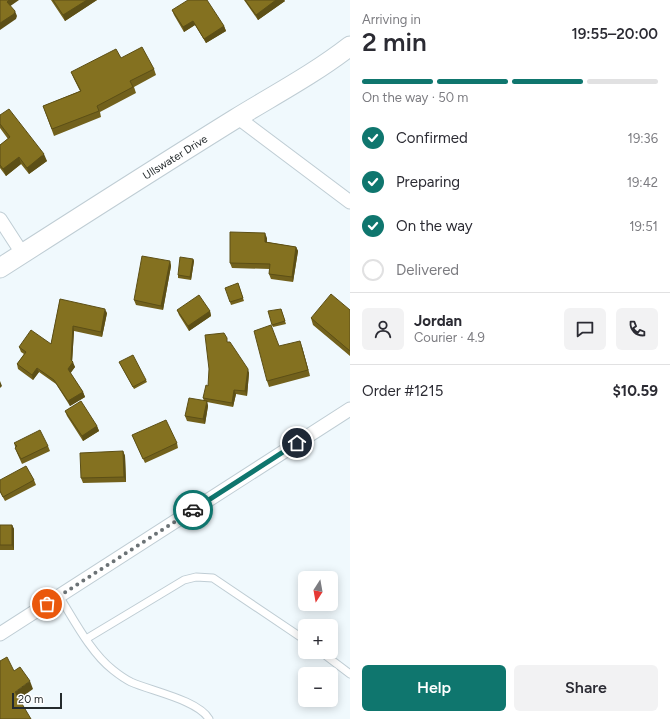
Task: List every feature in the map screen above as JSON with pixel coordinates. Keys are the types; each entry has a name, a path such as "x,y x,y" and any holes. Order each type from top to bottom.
{"street":[{"name":"Ullswater Drive","path":"0,268 237,118 291,86 336,57 350,46"},
{"path":"237,118 350,202"},
{"path":"0,219 22,253"},
{"path":"0,634 350,409"}],"lane":[{"path":"86,639 184,580 196,577 213,578 298,635"},
{"path":"59,596 98,656 112,670 130,681 189,704 205,712 209,719"},
{"path":"330,659 350,674"}],"building":[{"path":"0,0 9,0 7,2 15,11 14,14 0,23"},
{"path":"53,0 87,0 63,15"},
{"path":"188,0 207,0 224,26 204,39 193,21 183,27 172,10"},
{"path":"245,0 276,0 256,15"},
{"path":"142,47 154,69 130,81 133,87 97,106 99,111 52,129 43,106 81,91 71,72 116,49 121,58"},
{"path":"9,109 44,154 27,168 19,157 3,169 0,165 0,145 10,137 0,124 0,115"},
{"path":"230,232 265,233 265,242 296,247 292,277 269,274 270,264 230,263"},
{"path":"142,256 170,261 161,306 134,300"},
{"path":"180,257 193,259 190,277 178,275"},
{"path":"238,283 243,298 230,302 225,288"},
{"path":"331,294 350,310 350,351 311,318"},
{"path":"199,295 210,311 188,326 177,310"},
{"path":"60,299 105,309 101,332 73,326 71,360 73,362 68,369 83,392 68,401 54,380 37,368 32,375 17,364 26,352 19,347 31,330 51,344"},
{"path":"281,309 285,321 272,325 268,311"},
{"path":"271,325 279,346 300,341 308,370 267,381 254,331"},
{"path":"224,333 227,338 227,342 230,342 248,369 245,391 234,390 232,403 203,398 206,385 208,386 209,369 205,335"},
{"path":"133,355 146,380 133,387 119,362"},
{"path":"189,398 207,401 203,419 185,416"},
{"path":"81,401 97,426 82,436 65,411"},
{"path":"166,420 177,443 143,459 132,435"},
{"path":"40,430 48,446 21,459 15,448 17,446 14,443"},
{"path":"123,451 124,477 81,478 80,453"},
{"path":"26,466 34,480 3,497 0,491 0,480"},
{"path":"0,525 12,525 12,545 0,545"},
{"path":"7,657 14,671 20,667 30,681 15,692 31,719 0,719 0,661"}],"way so far":[{"path":"47,604 193,510"}],"route":[{"path":"193,510 297,443"}]}
